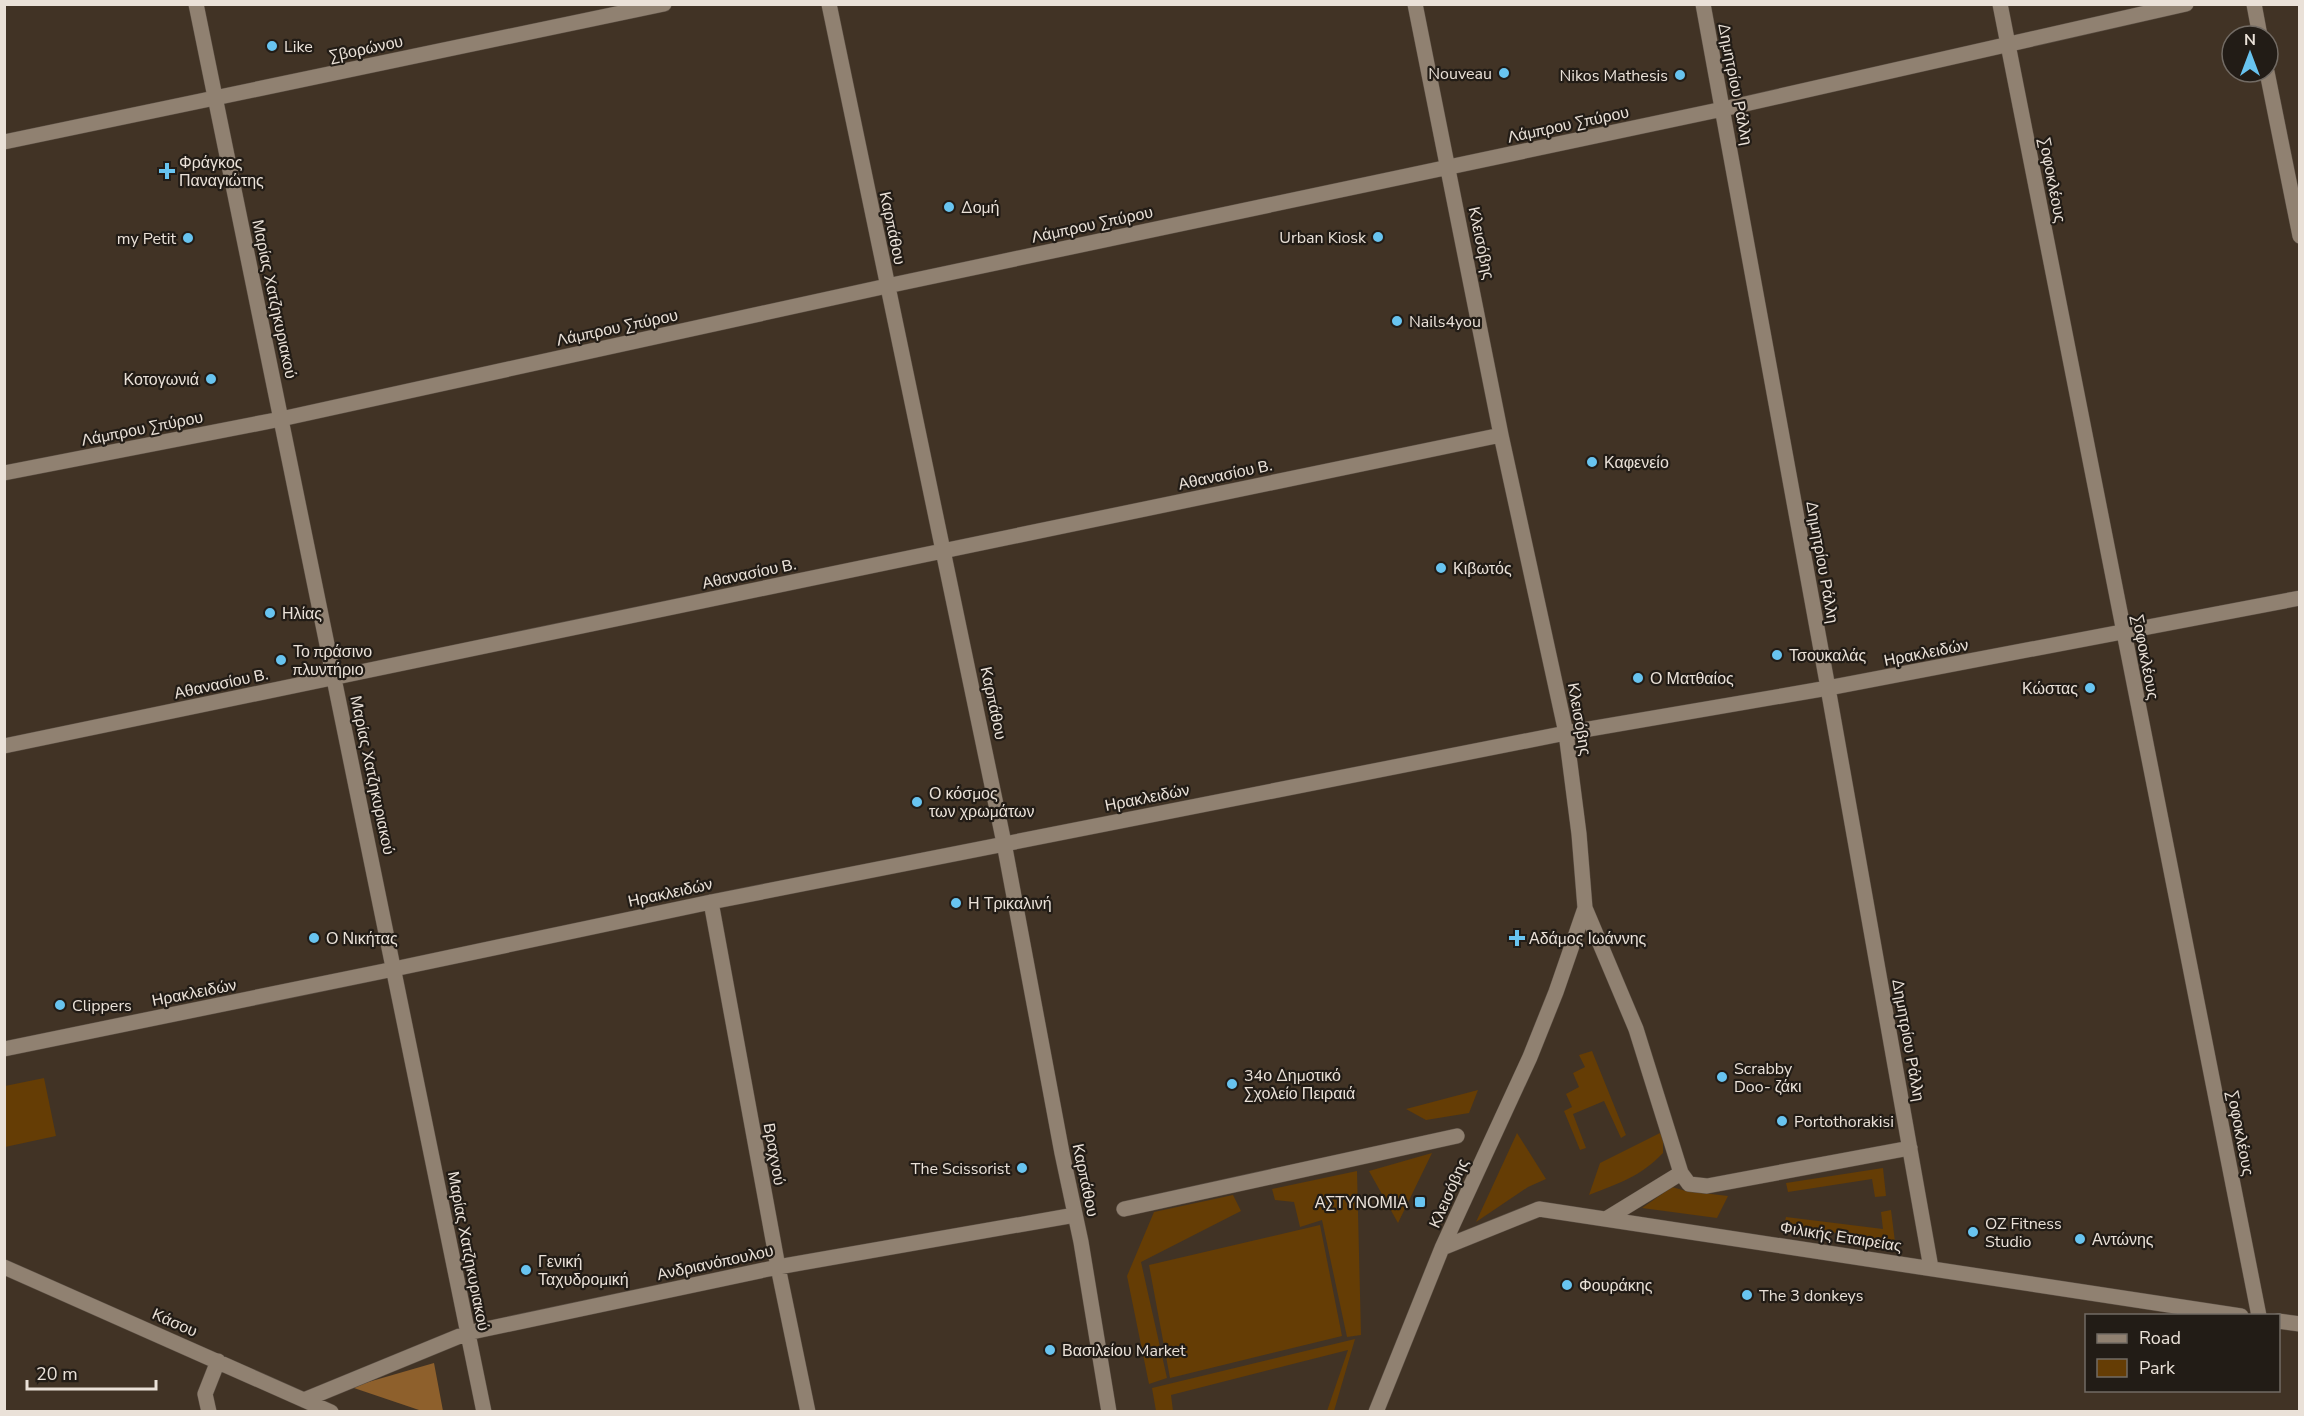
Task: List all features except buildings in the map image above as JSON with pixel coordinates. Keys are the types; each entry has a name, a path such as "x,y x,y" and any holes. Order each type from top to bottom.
{"street":[{"name":"Μαρίας Χατζηκυριακού","path":"196,4 394,969 466,1333 484,1412"},
{"name":"Σβορώνου","path":"4,142 664,4"},
{"name":"Καρπάθου","path":"829,4 1004,843 1081,1242 1109,1412"},
{"name":"Κλεισόβης","path":"1380,1410 1442,1248 1530,1057 1557,992 1585,908 1579,834 1566,733 1502,435 1415,4"},
{"name":"Δημητρίου Ράλλη","path":"1703,4 1931,1268"},
{"name":"Σοφοκλέους","path":"2000,4 2122,633 2259,1314"},
{"name":"Λάμπρου Σπύρου","path":"4,473 281,419 887,286 1723,109 2186,4"},
{"path":"2254,4 2258,24"},
{"path":"2270,84 2300,236"},
{"name":"Αθανασίου Β.","path":"4,746 1502,435"},
{"name":"Ηρακλειδών","path":"4,1048 1004,843 1566,733 1828,688 2300,598"},
{"name":"Βραχνού","path":"711,902 778,1267 808,1412"},
{"path":"1585,908 1636,1029 1681,1173 1689,1184 1707,1186 1910,1148"},
{"path":"1124,1209 1457,1136"},
{"path":"1606,1219 1681,1173"},
{"name":"Φιλικής Εταιρείας","path":"1442,1248 1539,1209 2228,1314"},
{"name":"Ανδριανόπουλου","path":"304,1400 466,1333 778,1267 1075,1215"},
{"name":"Κάσου","path":"4,1267 331,1412"},
{"path":"2280,1321 2300,1324"},
{"path":"209,1412 205,1394 218,1361"}],"green space":[{"path":"1592,1051 1626,1135 1621,1138 1604,1101 1573,1114 1586,1148 1580,1150 1564,1111 1572,1107 1566,1094 1579,1087 1573,1073 1585,1067 1579,1055"},
{"path":"44,1078 56,1136 5,1147 5,1086"},
{"path":"1478,1090 1469,1113 1426,1120 1406,1109"},
{"path":"1517,1133 1546,1179 1528,1187 1476,1222"},
{"path":"1660,1133 1663,1139 1663,1153 1646,1168 1589,1195 1600,1163"},
{"path":"1432,1153 1398,1223 1369,1171"},
{"path":"1883,1168 1886,1196 1875,1197 1872,1179 1788,1192 1786,1183"},
{"path":"1357,1171 1361,1335 1347,1337 1322,1220 1300,1227 1294,1202 1275,1200 1272,1189"},
{"path":"1672,1187 1728,1196 1717,1218 1642,1208"},
{"path":"1233,1195 1241,1211 1141,1262 1167,1378 1149,1384 1127,1276 1154,1212"},
{"path":"1891,1210 1895,1242 1784,1225 1786,1217 1883,1229 1881,1212"},
{"path":"1320,1225 1342,1336 1170,1378 1149,1265"},
{"path":"1355,1339 1334,1411 1327,1411 1348,1350 1171,1395 1173,1411 1156,1411 1152,1388"}],"shaded area":[{"path":"434,1363 443,1411 422,1411 351,1387"}],"place":[{"name":"Like","path":"272,46"},
{"name":"Nouveau","path":"1504,73"},
{"name":"Nikos Mathesis","path":"1680,75"},
{"name":"Φράγκος Παναγιώτης","path":"167,171"},
{"name":"Δομή","path":"949,207"},
{"name":"Urban Kiosk","path":"1378,237"},
{"name":"my Petit","path":"188,238"},
{"name":"Nails4you","path":"1397,321"},
{"name":"Κοτογωνιά","path":"211,379"},
{"name":"Καφενείο","path":"1592,462"},
{"name":"Κιβωτός","path":"1441,568"},
{"name":"Ηλίας","path":"270,613"},
{"name":"Τσουκαλάς","path":"1777,655"},
{"name":"Το πράσινο πλυντήριο","path":"281,660"},
{"name":"Ο Ματθαίος","path":"1638,678"},
{"name":"Κώστας","path":"2090,688"},
{"name":"Ο κόσμος των χρωμάτων","path":"917,802"},
{"name":"Η Τρικαλινή","path":"956,903"},
{"name":"Ο Νικήτας","path":"314,938"},
{"name":"Αδάμος Ιωάννης","path":"1517,938"},
{"name":"Clippers","path":"60,1005"},
{"name":"Scrabby Doo- ζάκι","path":"1722,1077"},
{"name":"34ο Δημοτικό Σχολείο Πειραιά","path":"1232,1084"},
{"name":"Portothorakisi","path":"1782,1121"},
{"name":"The Scissorist","path":"1022,1168"},
{"name":"ΑΣΤΥΝΟΜΙΑ","path":"1420,1202"},
{"name":"OZ Fitness Studio","path":"1973,1232"},
{"name":"Αντώνης","path":"2080,1239"},
{"name":"Γενική Ταχυδρομική","path":"526,1270"},
{"name":"Φουράκης","path":"1567,1285"},
{"name":"The 3 donkeys","path":"1747,1295"},
{"name":"Βασιλείου Market","path":"1050,1350"}]}
